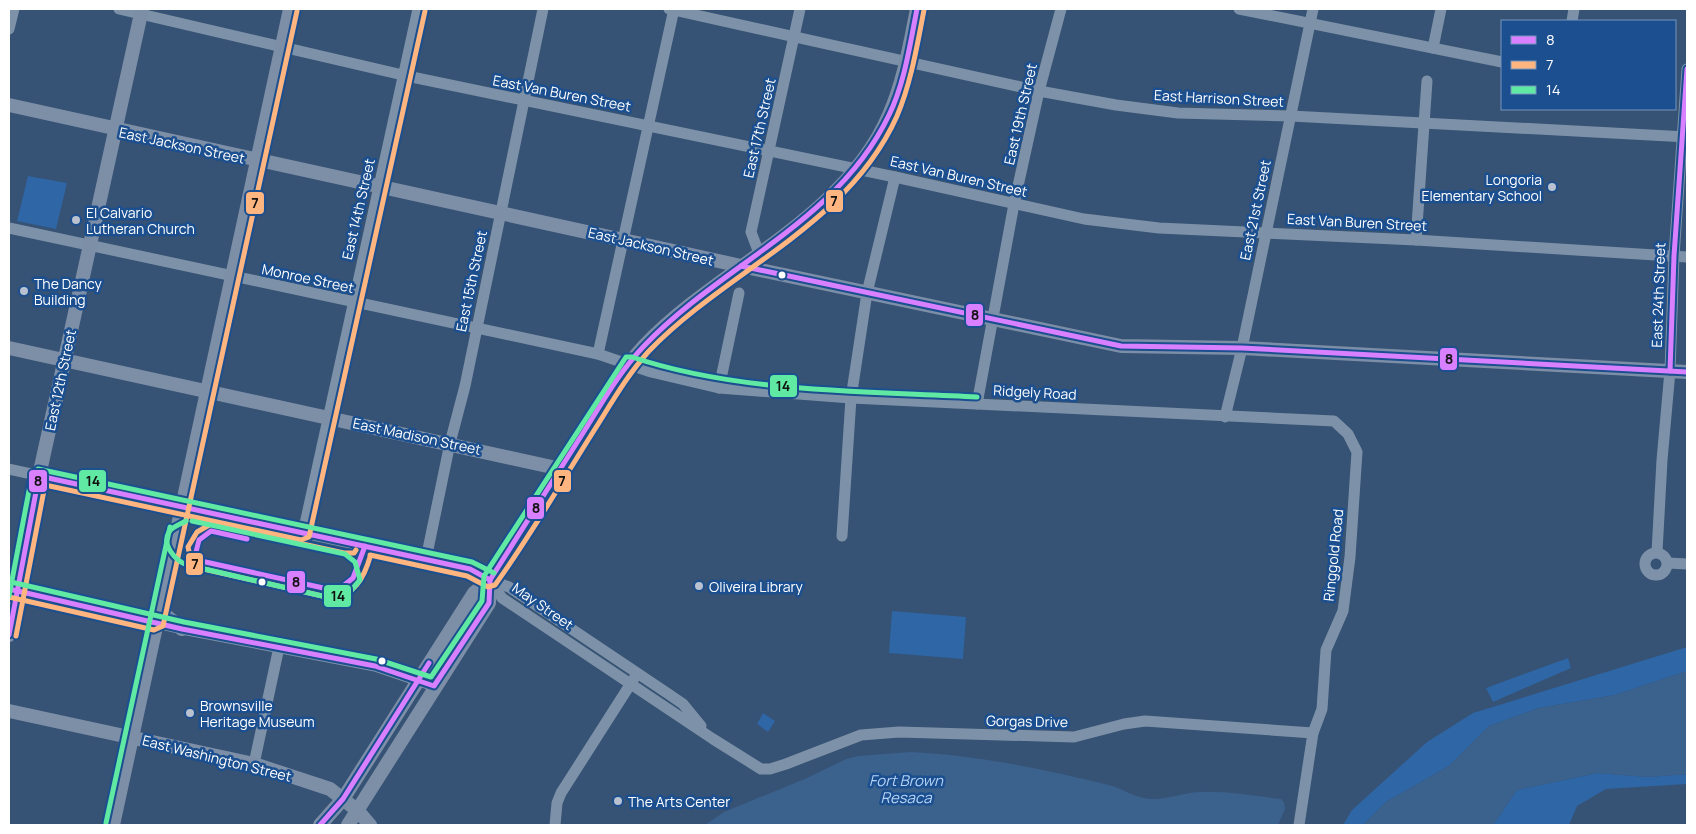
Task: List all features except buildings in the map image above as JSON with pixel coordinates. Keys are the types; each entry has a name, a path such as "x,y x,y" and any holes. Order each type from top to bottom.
{"main road":[{"path":"113,825 180,507 290,9"},
{"path":"320,825 343,799 474,593 490,580 560,469 630,364 662,330 836,190 854,169 873,143 889,116 907,61 918,9"},
{"name":"East 12th Street","path":"9,635 13,590 141,11"},
{"name":"East Jackson Street","path":"9,105 257,161 501,212 867,293 1087,337 1121,346 1242,348 1687,372"},
{"name":"East Madison Street","path":"9,348 65,358 560,469"},
{"path":"348,825 434,686 489,603 490,580"},
{"path":"157,617 182,629"},
{"name":"East Washington Street","path":"9,711 132,736 254,764 330,789 358,810 370,825"}],"street":[{"path":"9,29 14,9"},
{"name":"East Van Buren Street","path":"119,9 141,11 404,76 523,102 647,125 1111,224 1687,256"},
{"name":"East 14th Street","path":"303,533 418,9"},
{"name":"East 15th Street","path":"426,559 450,443 477,328 543,9"},
{"path":"598,354 672,9"},
{"name":"East Harrison Street","path":"672,9 1039,91 1178,114 1291,116 1425,125 1685,137"},
{"name":"East 17th Street","path":"759,253 750,232 800,9"},
{"name":"East 19th Street","path":"977,404 1014,204 1039,91 1061,9"},
{"path":"1239,9 1501,62"},
{"name":"East 21st Street","path":"1224,417 1242,348 1312,9"},
{"path":"1433,48 1442,9"},
{"name":"East 24th Street","path":"1657,552 1662,460 1670,371 1674,256 1685,137 1684,75"},
{"path":"1416,240 1427,81"},
{"path":"842,536 850,398 867,293 895,177"},
{"name":"Monroe Street","path":"9,228 352,303 598,354 630,364"},
{"path":"719,388 739,293"},
{"name":"Ridgely Road","path":"630,364 651,372 719,388 850,398 1334,421 1348,434"},
{"name":"Ringgold Road","path":"1299,825 1313,733 1322,709 1326,650 1343,611 1350,558 1357,452 1348,434"},
{"path":"9,469 470,569 490,580"},
{"path":"1657,552 1665,556 1668,564 1666,570 1660,575 1653,575 1647,571 1646,560 1650,554 1657,552"},
{"path":"1668,564 1687,564"},
{"name":"May Street","path":"490,580 502,598 634,678 708,735 746,760"},
{"path":"13,590 157,617"},
{"path":"182,629 375,666 434,686"},
{"path":"254,764 279,647"},
{"path":"555,825 555,811 561,793 634,678"},
{"name":"Gorgas Drive","path":"746,760 761,769 770,769 861,734 898,732 1074,737 1124,724 1145,721 1313,733"}],"shaded area":[{"path":"28,176 67,183 56,229 17,221"},
{"path":"892,611 966,617 963,659 889,653"},
{"path":"1687,647 1687,671 1615,695 1539,708 1489,726 1449,766 1386,802 1363,825 1343,825 1352,810 1427,742 1473,713"},
{"path":"1568,658 1571,668 1493,702 1486,688"},
{"path":"763,713 775,721 768,732 757,724"},
{"path":"1597,773 1648,777 1687,774 1687,784 1606,789 1577,806 1569,825 1493,825 1517,790"}],"water":[{"path":"1687,671 1687,774 1648,777 1597,773 1517,790 1493,825 1363,825 1386,802 1449,766 1489,726 1539,708 1615,695"},
{"name":"Fort Brown Resaca","path":"910,752 960,756 1035,768 1109,785 1144,798 1158,799 1201,792 1231,793 1281,799 1284,802 1285,809 1278,825 705,825 724,812 807,778 846,759 858,756"}],"transit line":[{"name":"8","path":"9,589 182,629 375,666 434,686 489,603 490,580 611,388 635,356 675,317 708,290 777,240 810,213 840,185 867,152 895,102 906,63 917,9"},
{"name":"7","path":"370,555 467,576 488,587 495,585 534,527 620,388 649,351 680,322 714,295 818,217 849,188 876,154 902,103 913,64 924,10"},
{"name":"7","path":"9,597 154,630 163,626 297,11"},
{"name":"7","path":"16,636 45,485 301,540 309,537 425,11"},
{"name":"8","path":"1670,371 1674,256 1687,69"},
{"name":"8","path":"741,266 1121,346 1242,348 1687,372"},
{"name":"14","path":"11,582 184,622 376,659 431,677 482,601 484,576 626,357 715,378 759,384 847,391 977,397"},
{"name":"14","path":"9,596 32,475 38,469 472,562 494,573"},
{"name":"8","path":"9,635 39,476 470,569 490,580"},
{"name":"14","path":"186,521 170,530 167,542 174,556 187,565 331,598 348,594 360,580 355,562 345,554 192,521"},
{"name":"7","path":"356,550 354,553 344,553 211,524 197,532 188,547 191,560 199,568 331,598 346,594 357,585 365,572 370,557"},
{"name":"14","path":"106,823 170,527"},
{"name":"8","path":"247,539 211,531 199,540 196,552 201,561 337,591 353,578 365,546"},
{"name":"8","path":"320,825 343,799 429,663"}],"place":[{"name":"Longoria Elementary School","path":"1552,187"},
{"name":"El Calvario Lutheran Church","path":"76,220"},
{"name":"The Dancy Building","path":"24,291"},
{"name":"Oliveira Library","path":"699,586"},
{"name":"Brownsville Heritage Museum","path":"190,713"},
{"name":"The Arts Center","path":"618,801"}]}
